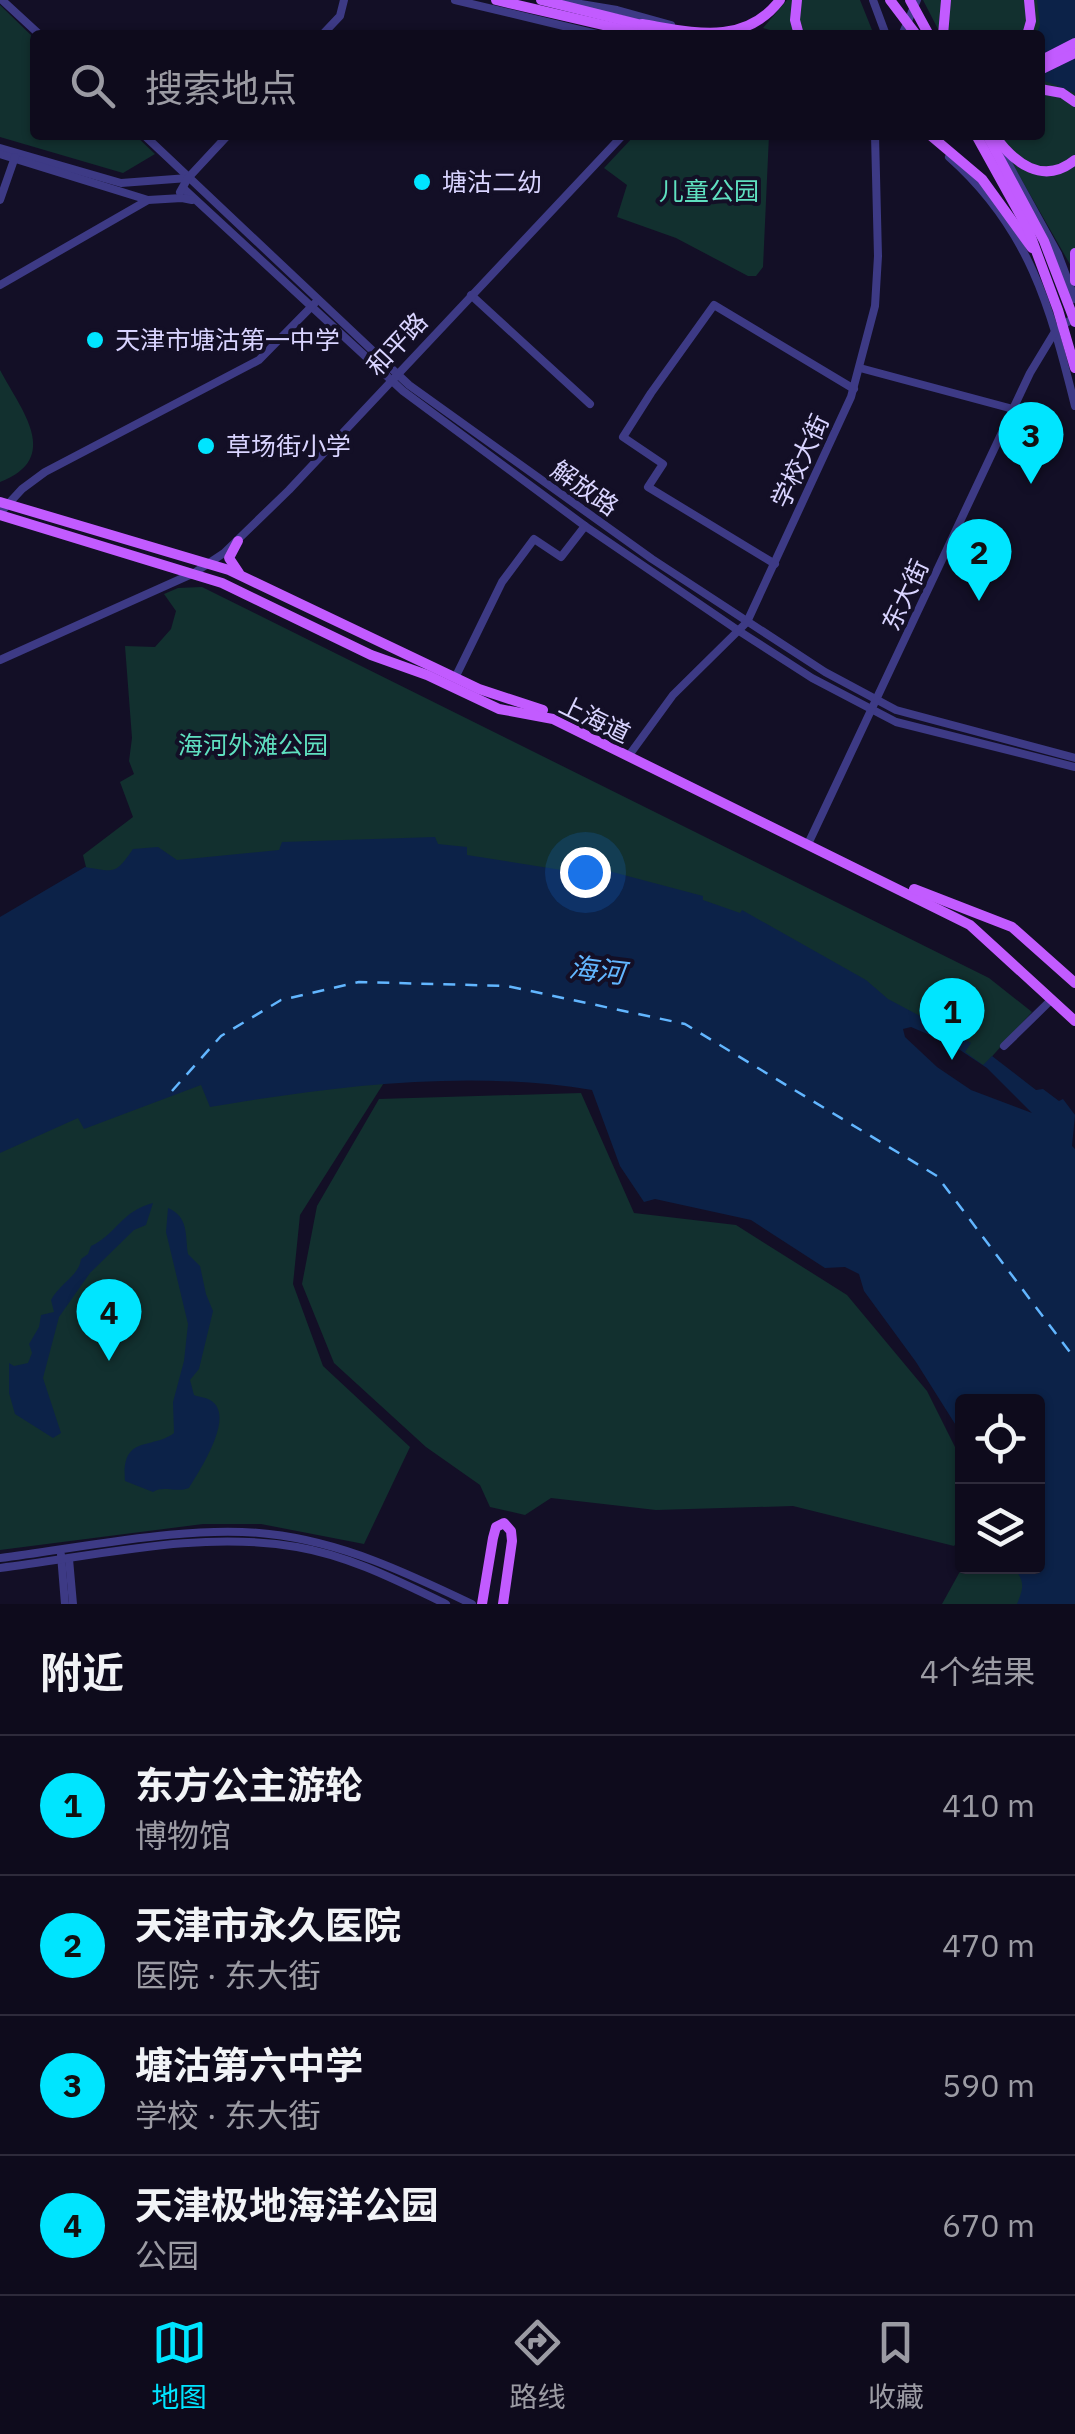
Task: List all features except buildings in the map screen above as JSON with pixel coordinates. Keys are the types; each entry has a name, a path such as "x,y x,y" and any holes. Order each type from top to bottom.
{"main road":[{"path":"496,0 644,30"},
{"path":"540,0 644,30"},
{"path":"734,30 760,20 780,0"},
{"path":"797,0 797,30"},
{"path":"890,0 913,30"},
{"path":"899,0 914,30"},
{"path":"913,0 927,30"},
{"path":"943,30 946,0"},
{"path":"1029,0 1029,30"},
{"path":"1045,59 1075,43"},
{"path":"1045,68 1075,53"},
{"path":"1045,90 1062,93 1075,102"},
{"path":"932,140 982,180 1038,257"},
{"path":"979,140 1022,216 1075,368"},
{"path":"991,140 1044,240 1075,319"},
{"path":"993,140 1014,160 1034,170 1054,172 1075,160"},
{"path":"1075,253 1075,281"},
{"name":"上海道","path":"2,508 209,563 244,576 455,678 552,714 808,844 910,888 1002,921 1035,943 1075,982"},
{"name":"上海道","path":"2,508 236,588 370,655 427,675 500,709 553,719 806,847 949,913 979,932 1075,1021"},
{"path":"238,541 229,558 234,569 244,576"},
{"path":"482,1604 493,1538 496,1527 504,1523 511,1531 512,1541 502,1604"}],"street":[{"path":"2,0 35,30"},
{"path":"327,30 340,16 344,0"},
{"path":"455,0 580,30"},
{"path":"559,0 617,10 687,30"},
{"path":"873,0 884,30"},
{"path":"904,30 913,0"},
{"name":"解放路","path":"149,140 390,377 585,526 739,631 812,678 896,722 1075,768"},
{"path":"164,199 184,189 188,178 223,140"},
{"name":"和平路","path":"2,659 194,573 238,541 618,140"},
{"name":"学校大街","path":"630,754 673,695 747,622 854,389 875,306 875,140"},
{"path":"931,140 1003,215 1032,265 1049,306 1075,406"},
{"path":"991,140 1058,254 1075,296 1049,306"},
{"path":"0,150 148,200 182,198 200,204"},
{"path":"15,155 121,184 188,178"},
{"path":"0,200 15,155"},
{"path":"0,285 148,200 151,186 161,179"},
{"name":"解放路","path":"184,189 376,356 390,377 747,622 896,710 1075,758"},
{"path":"471,296 590,404"},
{"path":"2,508 44,472 259,360 314,304"},
{"path":"775,564 648,487 663,464 623,438 714,306 854,389"},
{"name":"东大街","path":"808,844 1030,373 1056,330 1075,319"},
{"path":"860,368 1014,409"},
{"path":"455,678 502,582 534,539 561,558 585,526"},
{"path":"0,647 2,659"},
{"path":"1004,1046 1050,1001"},
{"path":"0,1568 208,1534 268,1534 366,1556 472,1604"},
{"path":"0,1558 222,1542 297,1547 340,1558 446,1604"},
{"path":"65,1555 69,1604"}],"green space":[{"path":"787,0 860,0 872,30 770,30 763,28"},
{"path":"923,0 1075,0 1075,273 999,140 1045,140 1045,30 938,30"},
{"path":"0,5 30,34 30,140 140,140 155,154 123,173 0,137"},
{"name":"儿童公园","path":"630,140 769,140 763,267 756,276 748,276 676,238 617,217 627,185 604,168"},
{"path":"0,370 26,417 33,447 30,460 19,472 0,482"},
{"name":"海河外滩公园","path":"202,587 989,978 1032,1012 978,1072 88,875 83,855 133,817 120,782 134,774 129,761 132,738 125,646 155,647 171,629 176,611 164,594 178,588"},
{"path":"208,1078 387,1078 300,1215 293,1284 323,1366 410,1447 364,1544 261,1524 203,1524 0,1550 0,1144 66,1116"},
{"path":"581,1093 634,1213 736,1225 847,1295 927,1391 955,1447 955,1545 793,1506 656,1510 551,1498 525,1515 490,1507 480,1485 426,1447 334,1363 302,1284 317,1206 379,1099"},
{"path":"959,1574 1030,1574 1048,1604 942,1604"}],"water":[{"path":"1037,0 1075,0 1075,93 1045,81 1045,30 1038,30"},
{"name":"海河","path":"435,837 438,844 467,847 467,855 599,876 601,869 703,896 703,900 740,913 742,910 866,980 888,999 971,1043 965,1052 983,1065 992,1056 1036,1090 1043,1089 1059,1101 1063,1099 1075,1115 1075,1604 1017,1604 1022,1584 1018,1574 1045,1574 1045,1394 955,1394 955,1424 864,1291 859,1274 845,1267 825,1268 751,1220 655,1199 644,1202 620,1166 592,1090 497,1081 401,1083 210,1107 201,1085 84,1129 78,1118 0,1153 0,917 85,867 114,870 133,849 158,847 177,860 279,850 282,842"},
{"path":"153,1203 146,1225 134,1230 90,1273 59,1317 43,1378 61,1433 53,1438 15,1414 9,1393 9,1363 28,1363 32,1353 29,1344 41,1315 54,1312 51,1300 77,1270 91,1246 133,1211"},
{"path":"168,1208 183,1222 188,1254 200,1266 213,1311 199,1369 190,1380 194,1395 210,1400 220,1418 207,1457 189,1488 153,1492 125,1481 125,1466 133,1450 174,1433 173,1402 184,1361 188,1324 166,1232"}],"pier":[{"path":"911,1027 951,1044 987,1068 1032,1113 971,1090 937,1067 905,1037 903,1029"}],"ferry route":[{"path":"172,1091 221,1036 281,1000 359,982 507,986 685,1024 937,1176 1075,1359"}],"place":[{"name":"塘沽二幼","path":"422,182"},
{"name":"天津市塘沽第一中学","path":"95,340"},
{"name":"草场街小学","path":"206,446"},
{"name":"塘沽第六中学","path":"1031,484"},
{"name":"天津市永久医院","path":"979,601"},
{"name":"东方公主游轮","path":"952,1060"},
{"name":"天津极地海洋公园","path":"109,1361"}]}
